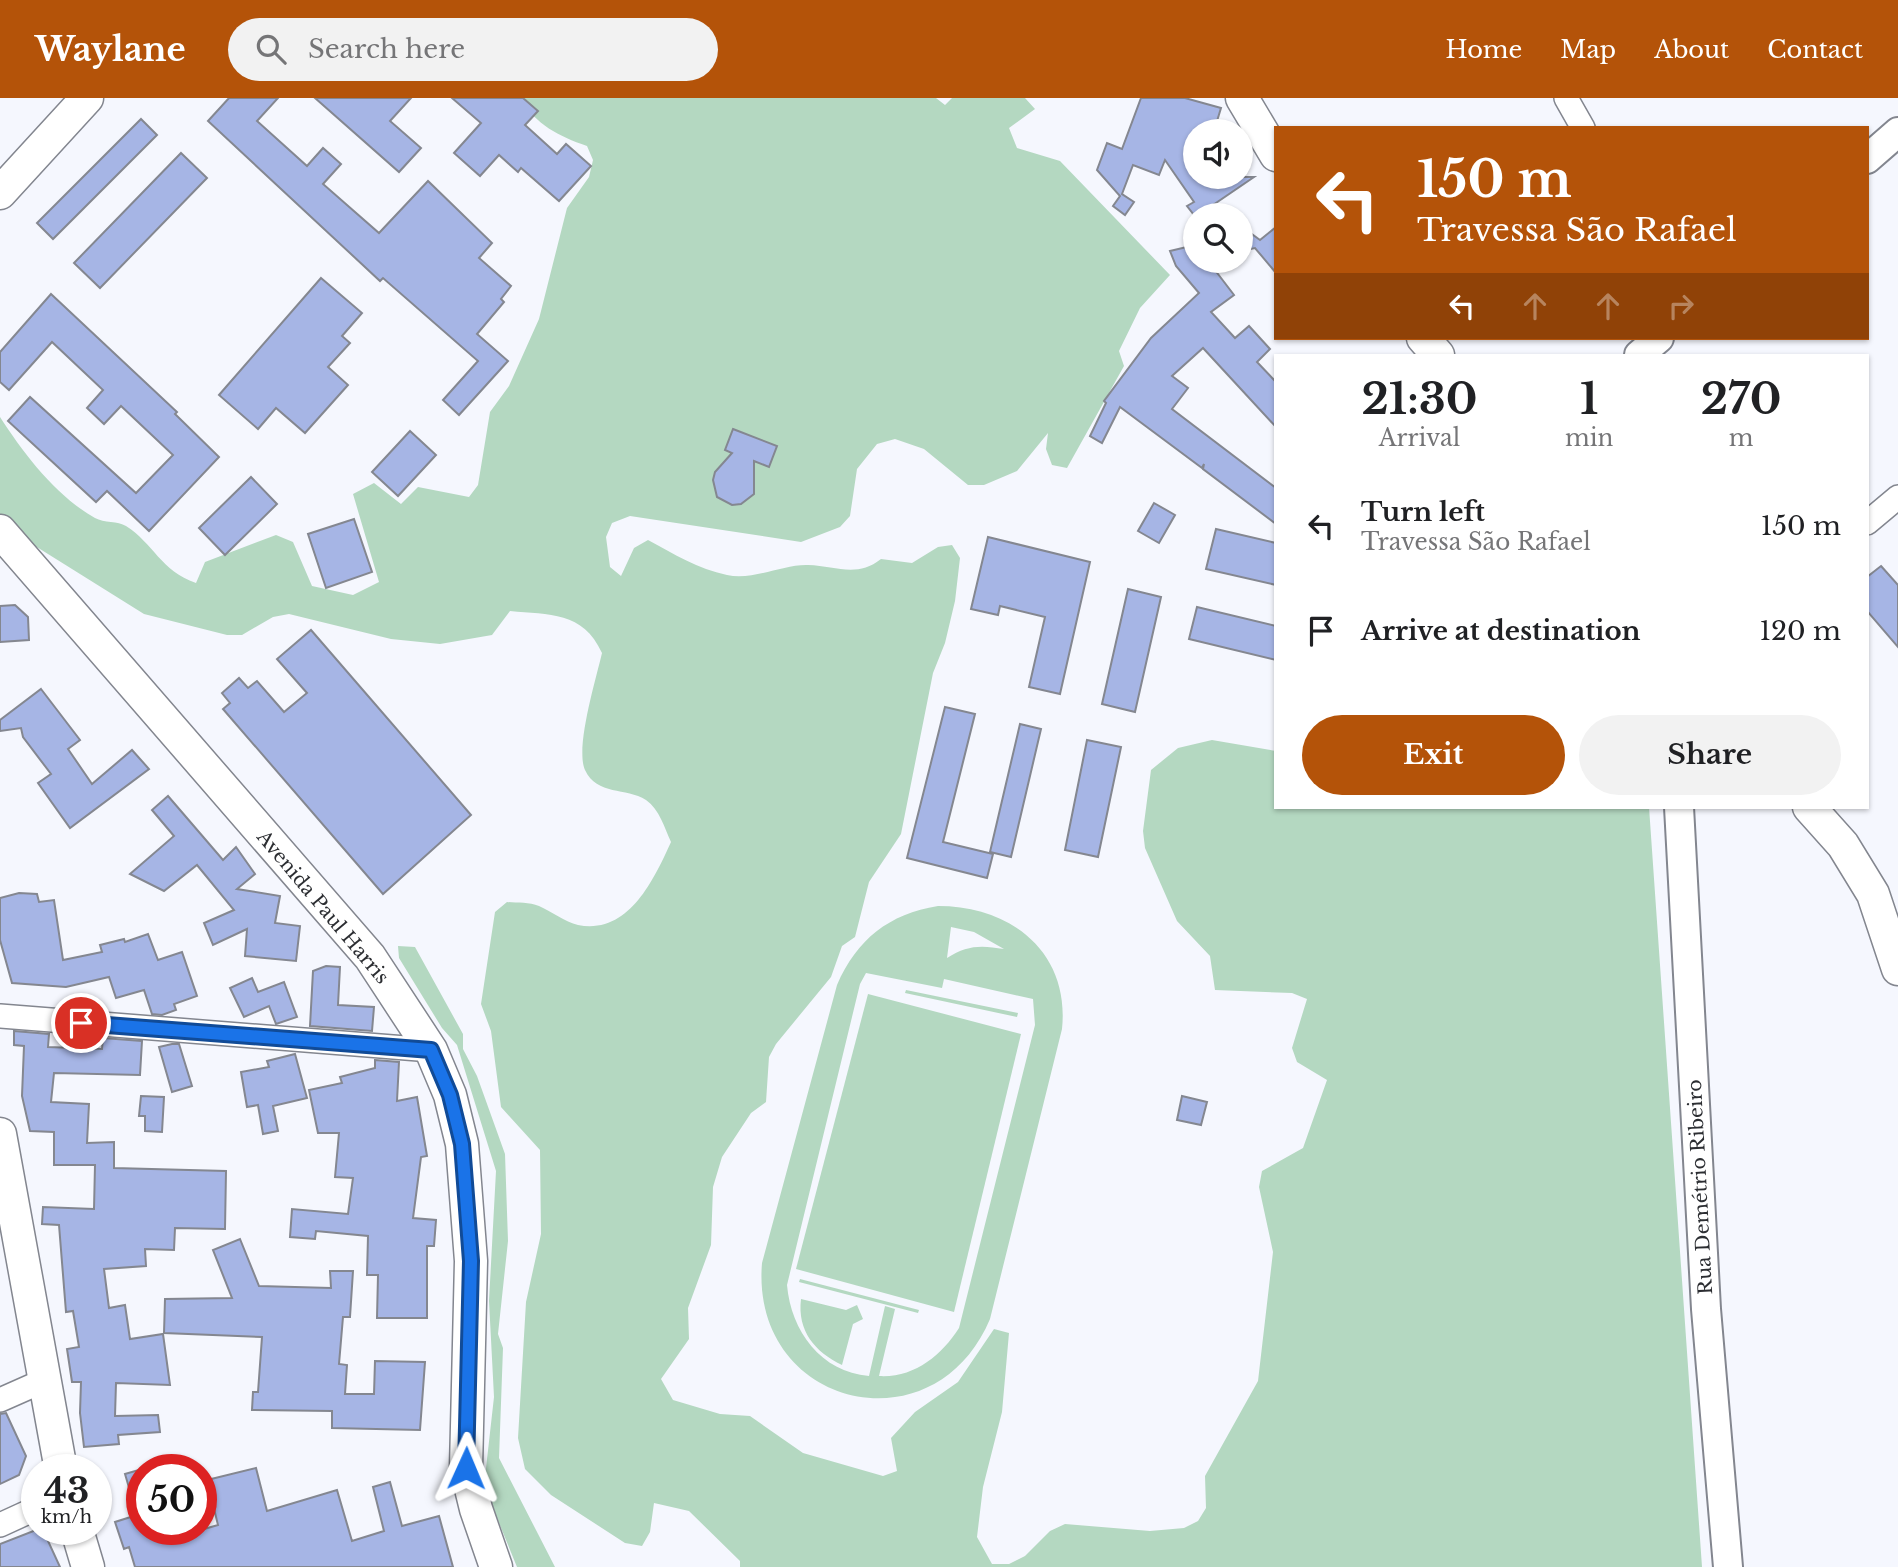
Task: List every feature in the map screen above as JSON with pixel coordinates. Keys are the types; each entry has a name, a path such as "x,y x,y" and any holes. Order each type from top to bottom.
{"main road":[{"path":"0,193 87,98"},
{"path":"1242,98 1274,152"},
{"path":"1425,340 1437,354"},
{"name":"Avenida Paul Harris","path":"0,531 370,957 431,1050 450,1095 462,1144 471,1261 466,1468 476,1509 496,1567"},
{"path":"1811,809 1843,845 1873,894 1898,969"},
{"path":"0,1134 58,1454"},
{"path":"81,1545 88,1567"}],"street":[{"path":"1566,98 1582,126"},
{"path":"1869,157 1898,132"},
{"path":"1640,354 1657,340"},
{"path":"1869,521 1898,497"},
{"name":"Rua Demétrio Ribeiro","path":"1679,809 1706,1309 1728,1567"},
{"path":"0,1016 431,1050"},
{"path":"0,1400 43,1381"},
{"path":"0,1525 21,1515"}],"green space":[{"path":"519,98 936,98 945,105 952,98 1025,98 1035,109 1009,128 1017,148 1060,161 1170,275 1140,308 1119,351 1124,366 1067,468 1052,465 1046,449 1048,433 1017,471 984,485 968,485 924,449 895,439 877,444 857,469 850,516 840,527 801,542 630,516 612,523 606,537 610,567 621,576 634,548 648,540 696,565 737,576 798,565 855,570 881,559 912,563 938,547 952,545 960,558 955,601 945,643 933,673 901,834 869,882 855,937 842,946 831,977 776,1044 769,1057 766,1102 751,1113 722,1157 713,1187 711,1245 688,1308 689,1339 661,1379 673,1400 720,1414 750,1416 803,1453 883,1476 897,1471 891,1438 915,1412 958,1382 994,1329 1009,1333 1002,1412 983,1487 977,1537 992,1564 1009,1564 1025,1556 1050,1531 1065,1524 1150,1531 1184,1528 1198,1521 1206,1508 1205,1476 1258,1381 1273,1252 1259,1187 1262,1171 1303,1148 1327,1080 1297,1062 1292,1048 1307,999 1292,993 1215,990 1210,956 1177,921 1145,848 1143,831 1151,770 1178,748 1212,740 1274,751 1274,809 1649,809 1702,1567 740,1567 740,1561 689,1511 654,1503 650,1532 642,1546 625,1543 551,1495 525,1469 518,1438 526,1302 541,1234 540,1150 501,1107 491,1031 481,1004 495,912 507,902 523,903 539,906 578,925 596,926 612,921 625,913 648,887 671,842 651,804 638,796 597,784 585,770 584,730 602,653 594,639 575,622 551,615 510,611 492,635 440,644 391,639 289,614 273,617 242,635 227,635 144,614 0,524 0,417 30,459 67,498 95,518 126,526 184,578 196,583 205,562 276,535 293,542 312,586 353,595 379,582 353,494 374,483 401,504 418,487 469,497 478,485 490,412 509,386 539,319 567,208 589,177 593,160 587,146 549,128"},
{"path":"938,906 965,908 989,914 1030,939 1046,956 1056,977 1062,1002 1062,1029 990,1319 964,1361 929,1387 890,1398 850,1395 814,1379 785,1351 766,1312 762,1263 837,985 854,954 877,931 904,915","holes":["951,927 974,932 1004,949 974,947 947,958","866,973 942,988 944,979 1033,999 1035,1025 959,1328 935,1356 915,1369 892,1376 879,1376 895,1309 885,1306 869,1376 852,1373 823,1358 802,1333 795,1318 787,1285 860,984"]},
{"path":"398,946 415,947 463,1034 463,1049 477,1076 505,1154 508,1241 498,1334 503,1348 499,1458 555,1567 517,1567 484,1486 494,1397 489,1301 496,1171 457,1045 442,1028 399,958"},
{"path":"906,990 1018,1013 1017,1017 905,993"},
{"path":"868,994 1021,1034 954,1312 796,1269"},
{"path":"800,1279 919,1310 918,1313 799,1282"},
{"path":"801,1299 846,1310 857,1305 863,1319 853,1324 842,1365 816,1347 805,1331"}],"building":[{"path":"229,98 278,98 257,121 307,166 323,148 341,164 323,184 379,233 428,181 492,243 479,258 511,286 501,299 504,302 477,334 508,361 459,415 443,400 478,361 383,278 380,281 208,121"},
{"path":"315,98 411,98 390,121 421,148 399,172"},
{"path":"452,98 523,98 538,111 525,125 557,154 566,144 591,166 559,201 521,168 518,172 499,155 480,176 454,153 481,123"},
{"path":"1141,98 1185,98 1221,108 1218,119 1183,119 1183,186 1165,160 1159,175 1133,165 1122,194 1134,202 1125,215 1113,206 1120,196 1097,170 1107,143 1122,149"},
{"path":"141,119 157,135 53,239 37,223"},
{"path":"181,153 207,178 100,288 74,263"},
{"path":"1185,189 1236,189 1216,203 1194,202"},
{"path":"1274,229 1274,271 1255,248 1253,235 1260,240"},
{"path":"1183,248 1183,273 1217,273 1234,295 1211,312 1235,338 1249,326 1270,349 1257,362 1274,380 1274,425 1203,348 1172,376 1188,388 1172,409 1274,486 1274,522 1203,469 1204,464 1202,468 1120,407 1102,443 1090,436 1106,403 1104,401 1151,338 1199,293 1176,266 1170,251"},
{"path":"321,278 362,313 342,336 350,343 328,367 348,385 305,433 276,408 258,429 219,395"},
{"path":"51,294 177,412 175,414 219,457 149,531 107,491 96,502 8,421 30,397 136,493 173,455 121,406 104,424 87,408 103,390 52,342 9,390 0,382 0,352"},
{"path":"733,429 777,446 769,467 754,461 754,494 741,504 732,505 717,497 713,480 715,472 732,453 725,450"},
{"path":"410,431 436,455 398,496 372,472"},
{"path":"251,477 277,504 225,555 199,528"},
{"path":"1154,503 1175,515 1159,543 1138,531"},
{"path":"354,519 372,572 326,588 308,534"},
{"path":"1216,529 1274,543 1274,585 1206,569"},
{"path":"988,537 1090,562 1060,694 1029,687 1045,617 1000,606 998,615 971,609"},
{"path":"1881,566 1898,585 1898,647 1869,613 1869,575"},
{"path":"1128,589 1161,597 1135,712 1102,704"},
{"path":"15,605 28,617 29,640 0,642 0,606"},
{"path":"1197,607 1274,626 1274,660 1189,639"},
{"path":"311,630 471,815 383,894 223,709 230,703 222,693 239,678 248,688 257,681 284,712 307,693 277,659"},
{"path":"41,689 80,740 68,749 92,784 132,750 149,769 70,828 38,783 51,774 23,737 21,728 0,731 0,720"},
{"path":"945,707 975,714 943,842 993,854 987,878 907,858"},
{"path":"1020,724 1041,729 1011,857 990,852"},
{"path":"1087,740 1121,747 1098,857 1065,850"},
{"path":"168,796 223,860 236,847 255,874 237,889 280,896 275,923 300,926 296,961 245,956 247,929 213,945 204,923 234,910 197,865 164,891 130,874 174,836 152,810"},
{"path":"19,893 37,894 39,902 54,900 63,960 102,952 100,945 124,939 125,942 148,934 158,960 182,952 197,996 174,1004 176,1010 162,1015 152,1014 144,990 116,998 109,977 66,987 12,983 0,940 0,898"},
{"path":"326,966 340,967 338,1005 374,1007 372,1031 310,1026 313,971"},
{"path":"252,978 258,992 284,982 297,1017 276,1024 269,1006 244,1017 230,988"},
{"path":"14,1031 49,1034 48,1047 102,1049 103,1038 142,1041 140,1075 54,1073 51,1102 89,1104 87,1143 114,1142 114,1168 226,1171 225,1229 175,1228 174,1250 145,1249 146,1266 104,1269 109,1308 125,1305 130,1339 163,1334 170,1385 116,1383 115,1416 158,1415 160,1432 118,1435 119,1444 84,1447 80,1413 81,1382 72,1382 67,1349 79,1347 73,1311 66,1312 59,1225 42,1224 43,1207 94,1209 95,1165 54,1165 54,1132 30,1131 22,1096 24,1046 14,1045"},
{"path":"179,1044 192,1086 172,1092 159,1047"},
{"path":"295,1054 307,1098 273,1106 278,1131 263,1134 258,1105 247,1107 241,1072 269,1067 267,1061"},
{"path":"375,1060 399,1062 397,1101 417,1097 427,1156 421,1157 413,1218 436,1220 434,1246 427,1246 427,1318 377,1318 378,1275 367,1275 368,1236 316,1231 315,1239 290,1237 292,1209 348,1214 353,1178 335,1177 339,1133 318,1133 309,1090 342,1083 340,1077 375,1068"},
{"path":"141,1096 164,1097 162,1132 145,1131 145,1116 139,1116"},
{"path":"1182,1096 1207,1102 1201,1125 1177,1120"},
{"path":"240,1239 259,1286 331,1288 330,1271 353,1271 350,1317 343,1317 339,1364 347,1365 345,1394 374,1394 375,1361 425,1362 420,1430 332,1428 332,1411 252,1410 253,1392 258,1392 262,1337 164,1333 165,1299 232,1298 213,1250"},
{"path":"6,1413 25,1454 21,1454 19,1475 0,1484 0,1414"},
{"path":"256,1468 267,1511 337,1490 352,1541 384,1531 373,1487 390,1482 402,1526 439,1516 453,1567 135,1567 129,1547 124,1549 115,1522 126,1518 126,1545 217,1545 217,1478"},
{"path":"21,1536 21,1545 50,1545 60,1567 0,1567 0,1544"}],"route":[{"path":"81,1023 431,1050 450,1095 462,1144 467,1196 471,1261 466,1468"}]}
